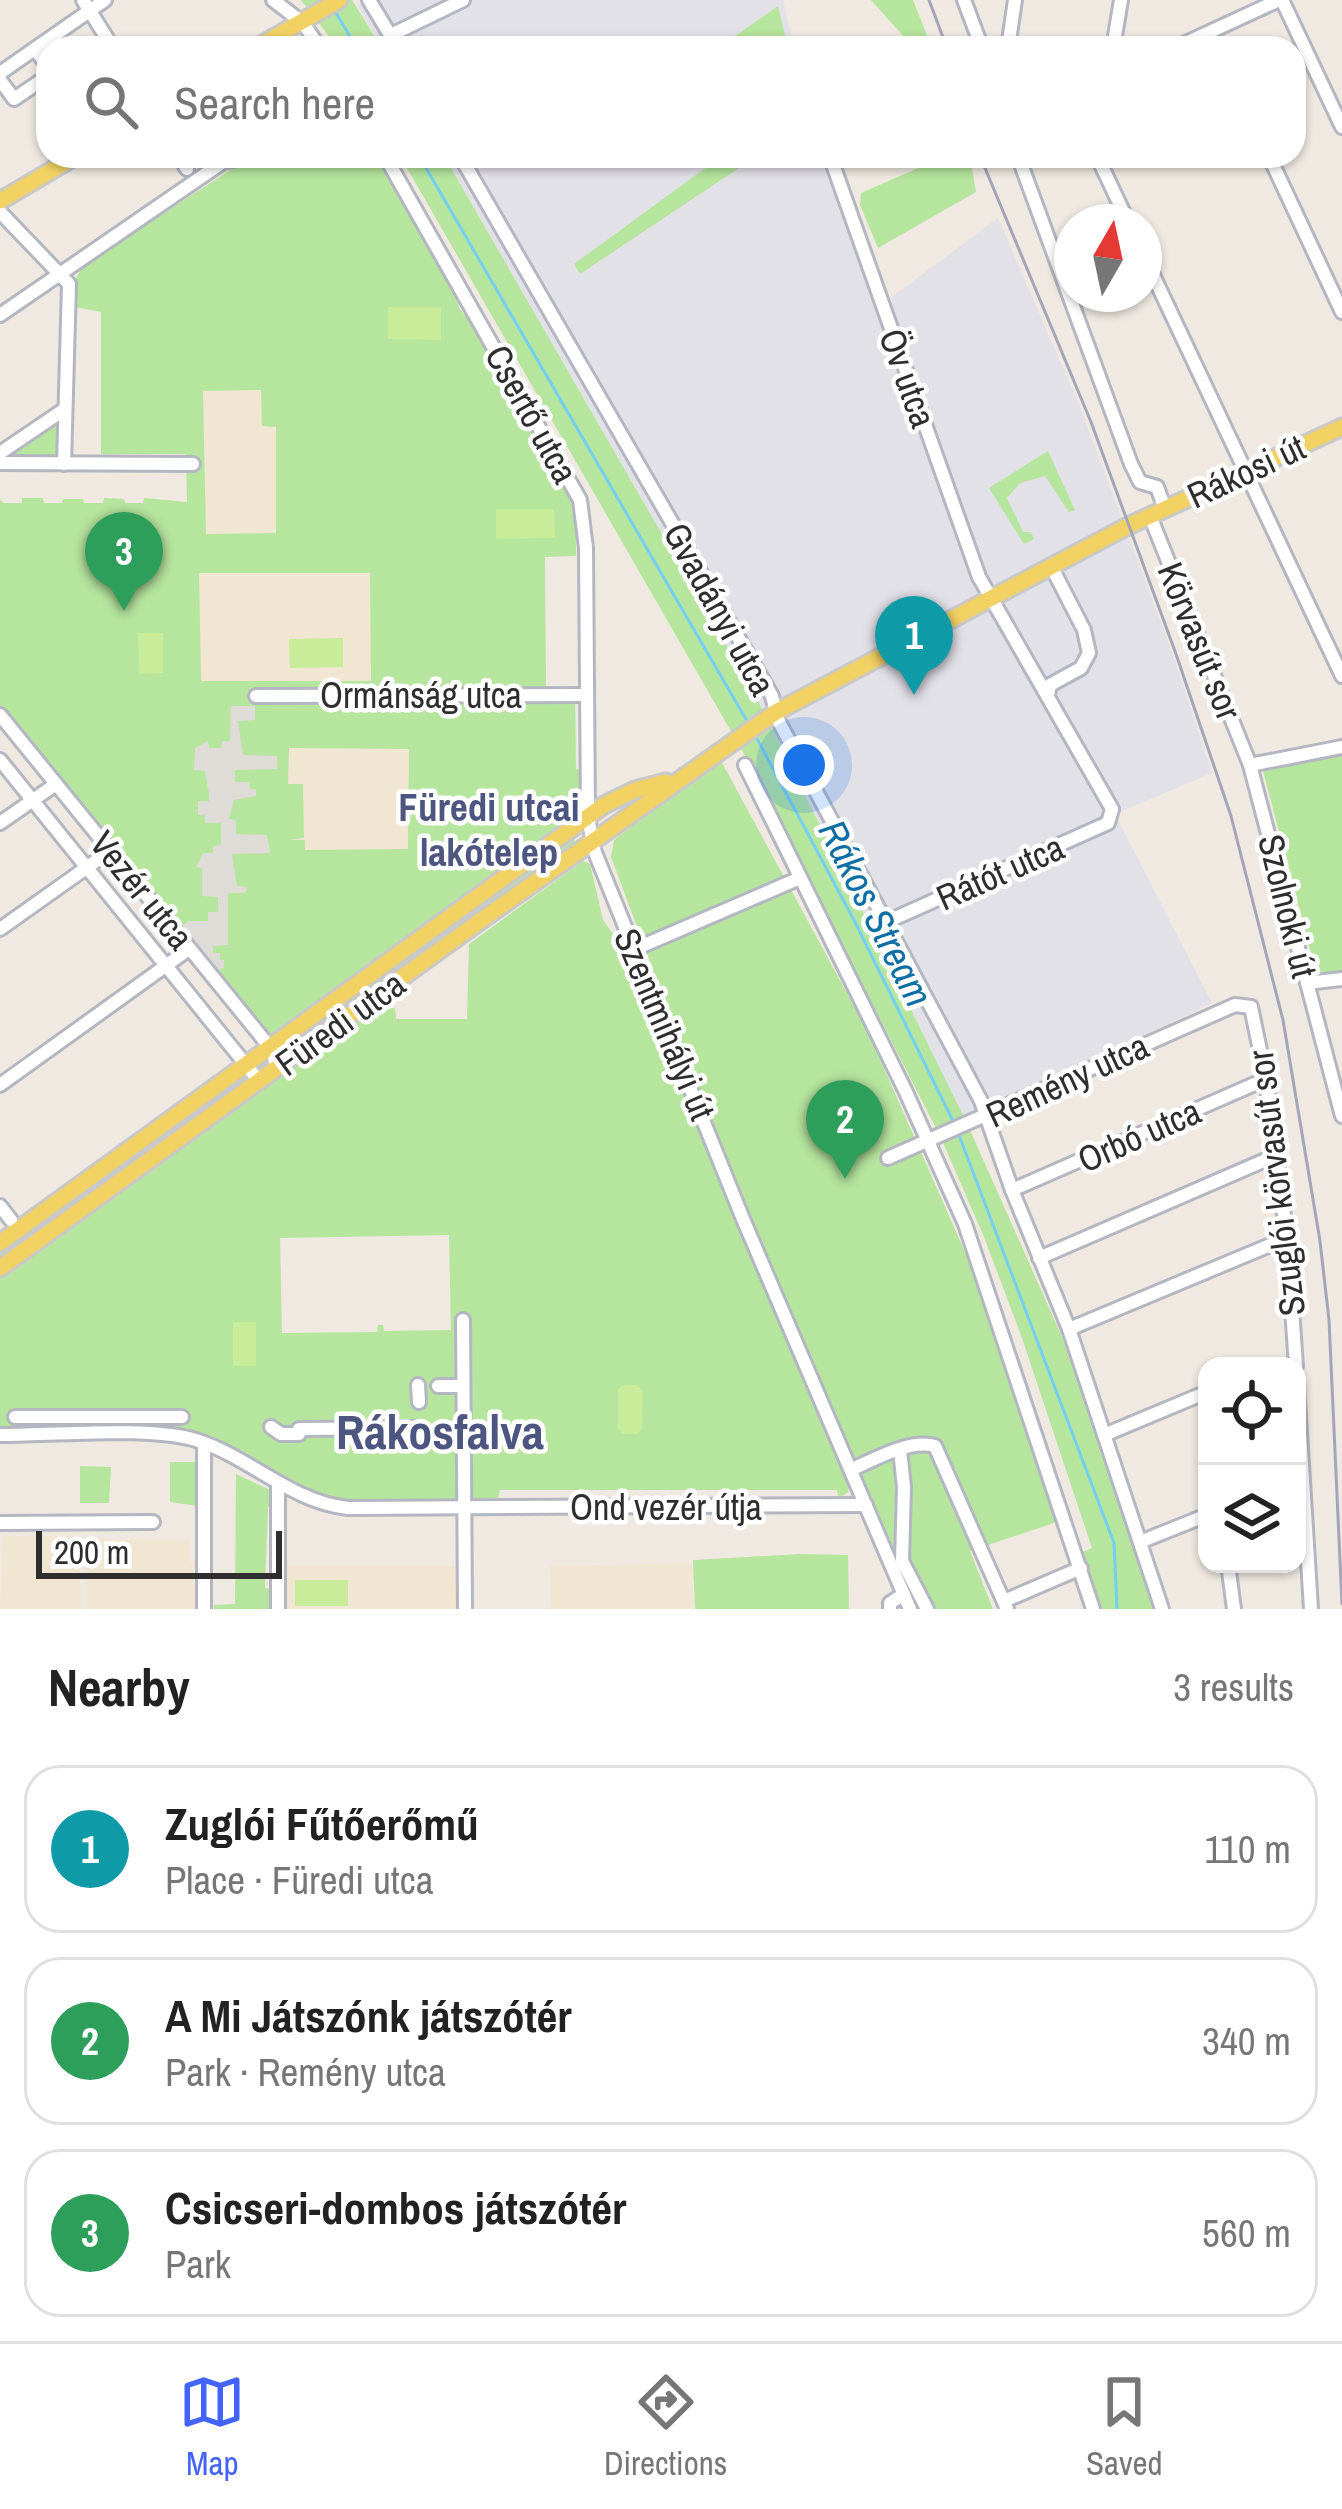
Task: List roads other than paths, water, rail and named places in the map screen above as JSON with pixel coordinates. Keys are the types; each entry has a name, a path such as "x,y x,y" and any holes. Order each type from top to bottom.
{"main road":[{"path":"277,36 338,0"},
{"path":"0,201 56,168"},
{"name":"Rákosi út","path":"1157,512 1342,427"},
{"name":"Füredi utca","path":"0,1268 776,712 1157,512"},
{"name":"Füredi utca","path":"0,1243 587,817 614,799 680,778"}],"street":[{"path":"50,36 87,5 106,0"},
{"path":"272,0 311,36"},
{"path":"272,0 277,36"},
{"path":"369,0 391,36"},
{"path":"403,36 463,0"},
{"path":"964,0 978,36"},
{"path":"1010,36 1016,0"},
{"path":"1115,36 1120,0"},
{"path":"1200,36 1250,6 1280,0 1297,36"},
{"path":"87,5 106,36"},
{"path":"1210,31 1212,36"},
{"path":"35,49 0,77 14,99 36,82"},
{"path":"1306,54 1342,128"},
{"path":"0,315 214,168"},
{"name":"Csertő utca","path":"388,168 580,500 586,527 587,817 592,841"},
{"name":"Gvadányi utca","path":"467,168 772,696 776,712 986,1118 1069,1329 1162,1609"},
{"name":"Öv utca","path":"834,168 990,598 1112,809 1112,817"},
{"name":"Körvasút sor","path":"1022,168 1131,464 1140,482 1156,487 1157,512 1250,765"},
{"path":"1103,168 1120,204"},
{"path":"1275,168 1342,312"},
{"path":"0,212 69,284 64,464"},
{"path":"1162,294 1342,676"},
{"path":"0,453 65,409"},
{"path":"0,464 193,464"},
{"path":"1047,697 1050,685 1081,668 1089,652 1084,630 1051,566"},
{"name":"Ormánság utca","path":"256,696 586,695"},
{"name":"Vezér utca","path":"0,715 269,1047 276,1068"},
{"path":"1250,765 1342,747"},
{"name":"Vezér utca","path":"0,760 260,1081"},
{"path":"745,765 964,1224 1094,1609"},
{"name":"Szolnoki út","path":"1250,765 1342,1116"},
{"path":"0,823 56,784"},
{"path":"587,790 614,799"},
{"name":"Rátót utca","path":"884,923 1112,817"},
{"name":"Szentmihályi út","path":"592,841 761,1258 790,1324 820,1374 828,1417 910,1609"},
{"path":"0,929 110,851"},
{"path":"635,949 800,878"},
{"path":"0,1085 189,949"},
{"path":"1307,983 1342,979"},
{"name":"Remény utca","path":"888,1158 986,1118 1118,1054 1235,1005 1246,1005"},
{"name":"Szuglói körvasút sor","path":"1246,1005 1255,1012 1266,1079 1287,1238 1295,1357"},
{"name":"Orbó utca","path":"1012,1190 1266,1079"},
{"path":"1040,1258 1276,1155"},
{"path":"0,1206 11,1220"},
{"path":"1069,1329 1287,1238"},
{"path":"463,1319 465,1609"},
{"path":"418,1385 417,1442 464,1442"},
{"path":"438,1386 464,1386"},
{"path":"1104,1435 1198,1396"},
{"path":"271,1427 280,1434 299,1434 299,1429 418,1415"},
{"path":"15,1417 182,1417"},
{"name":"Ond vezér útja","path":"0,1435 167,1435 204,1443 313,1501 338,1507 866,1504"},
{"path":"841,1506 854,1474 900,1450 928,1442 935,1446 1006,1605 1081,1568"},
{"path":"204,1443 204,1609"},
{"path":"900,1450 902,1561 927,1609"},
{"path":"278,1483 278,1609"},
{"path":"1140,1542 1198,1519"},
{"path":"0,1523 153,1522"},
{"path":"1306,1550 1311,1609"},
{"path":"1229,1573 1234,1609"},
{"path":"890,1609 890,1603 904,1594"}],"waterway":[{"name":"Rákos Stream","path":"333,8 350,36"},
{"name":"Rákos Stream","path":"426,168 747,721"},
{"name":"Rákos Stream","path":"755,735 855,922 953,1121"},
{"name":"Rákos Stream","path":"957,1130 1114,1543 1117,1609"}],"railway":[{"path":"929,0 942,36"},
{"path":"985,168 1091,422 1176,654 1231,816 1283,1020 1329,1320 1342,1604"}],"place":[{"name":"Csicseri-dombos játszótér","path":"124,611"},
{"name":"Zuglói Fűtőerőmű","path":"914,695"},
{"name":"A Mi Játszónk játszótér","path":"845,1179"}],"district":[{"name":"Füredi utcai lakótelep","path":"489,830"},
{"name":"Rákosfalva","path":"440,1431"}]}
